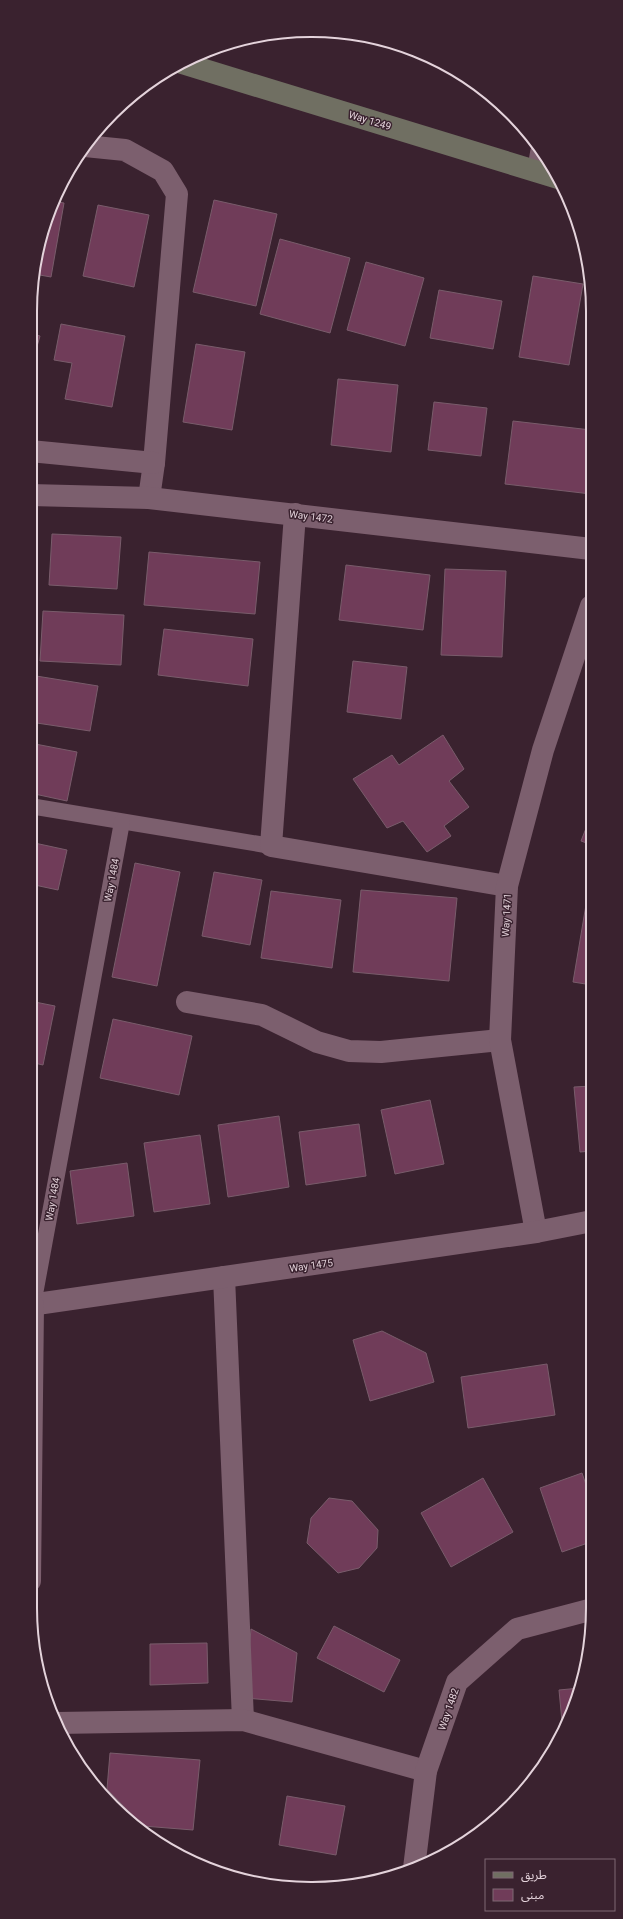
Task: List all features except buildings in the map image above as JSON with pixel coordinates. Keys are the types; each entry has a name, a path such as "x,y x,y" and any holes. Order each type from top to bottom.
{"street":[{"name":"Way 1249","path":"190,65 545,167"},
{"path":"92,147 125,150 163,171 177,194 154,463 149,498"},
{"path":"37,452 154,463"},
{"name":"Way 1472","path":"37,495 149,498 586,548"},
{"path":"294,514 271,846 508,886"},
{"name":"Way 1471","path":"536,1232 500,1040 508,886 543,750 586,621"},
{"path":"187,1002 262,1015 317,1042 349,1052 381,1052 500,1040"},
{"name":"Way 1475","path":"37,1304 536,1232 586,1222"},
{"path":"224,1277 243,1720"},
{"name":"Way 1482","path":"415,1862 426,1771 457,1682 517,1629 586,1611"},
{"path":"62,1723 243,1720 426,1771"}],"lane":[{"path":"37,807 271,846"},
{"name":"Way 1484","path":"37,1273 122,822"}]}
